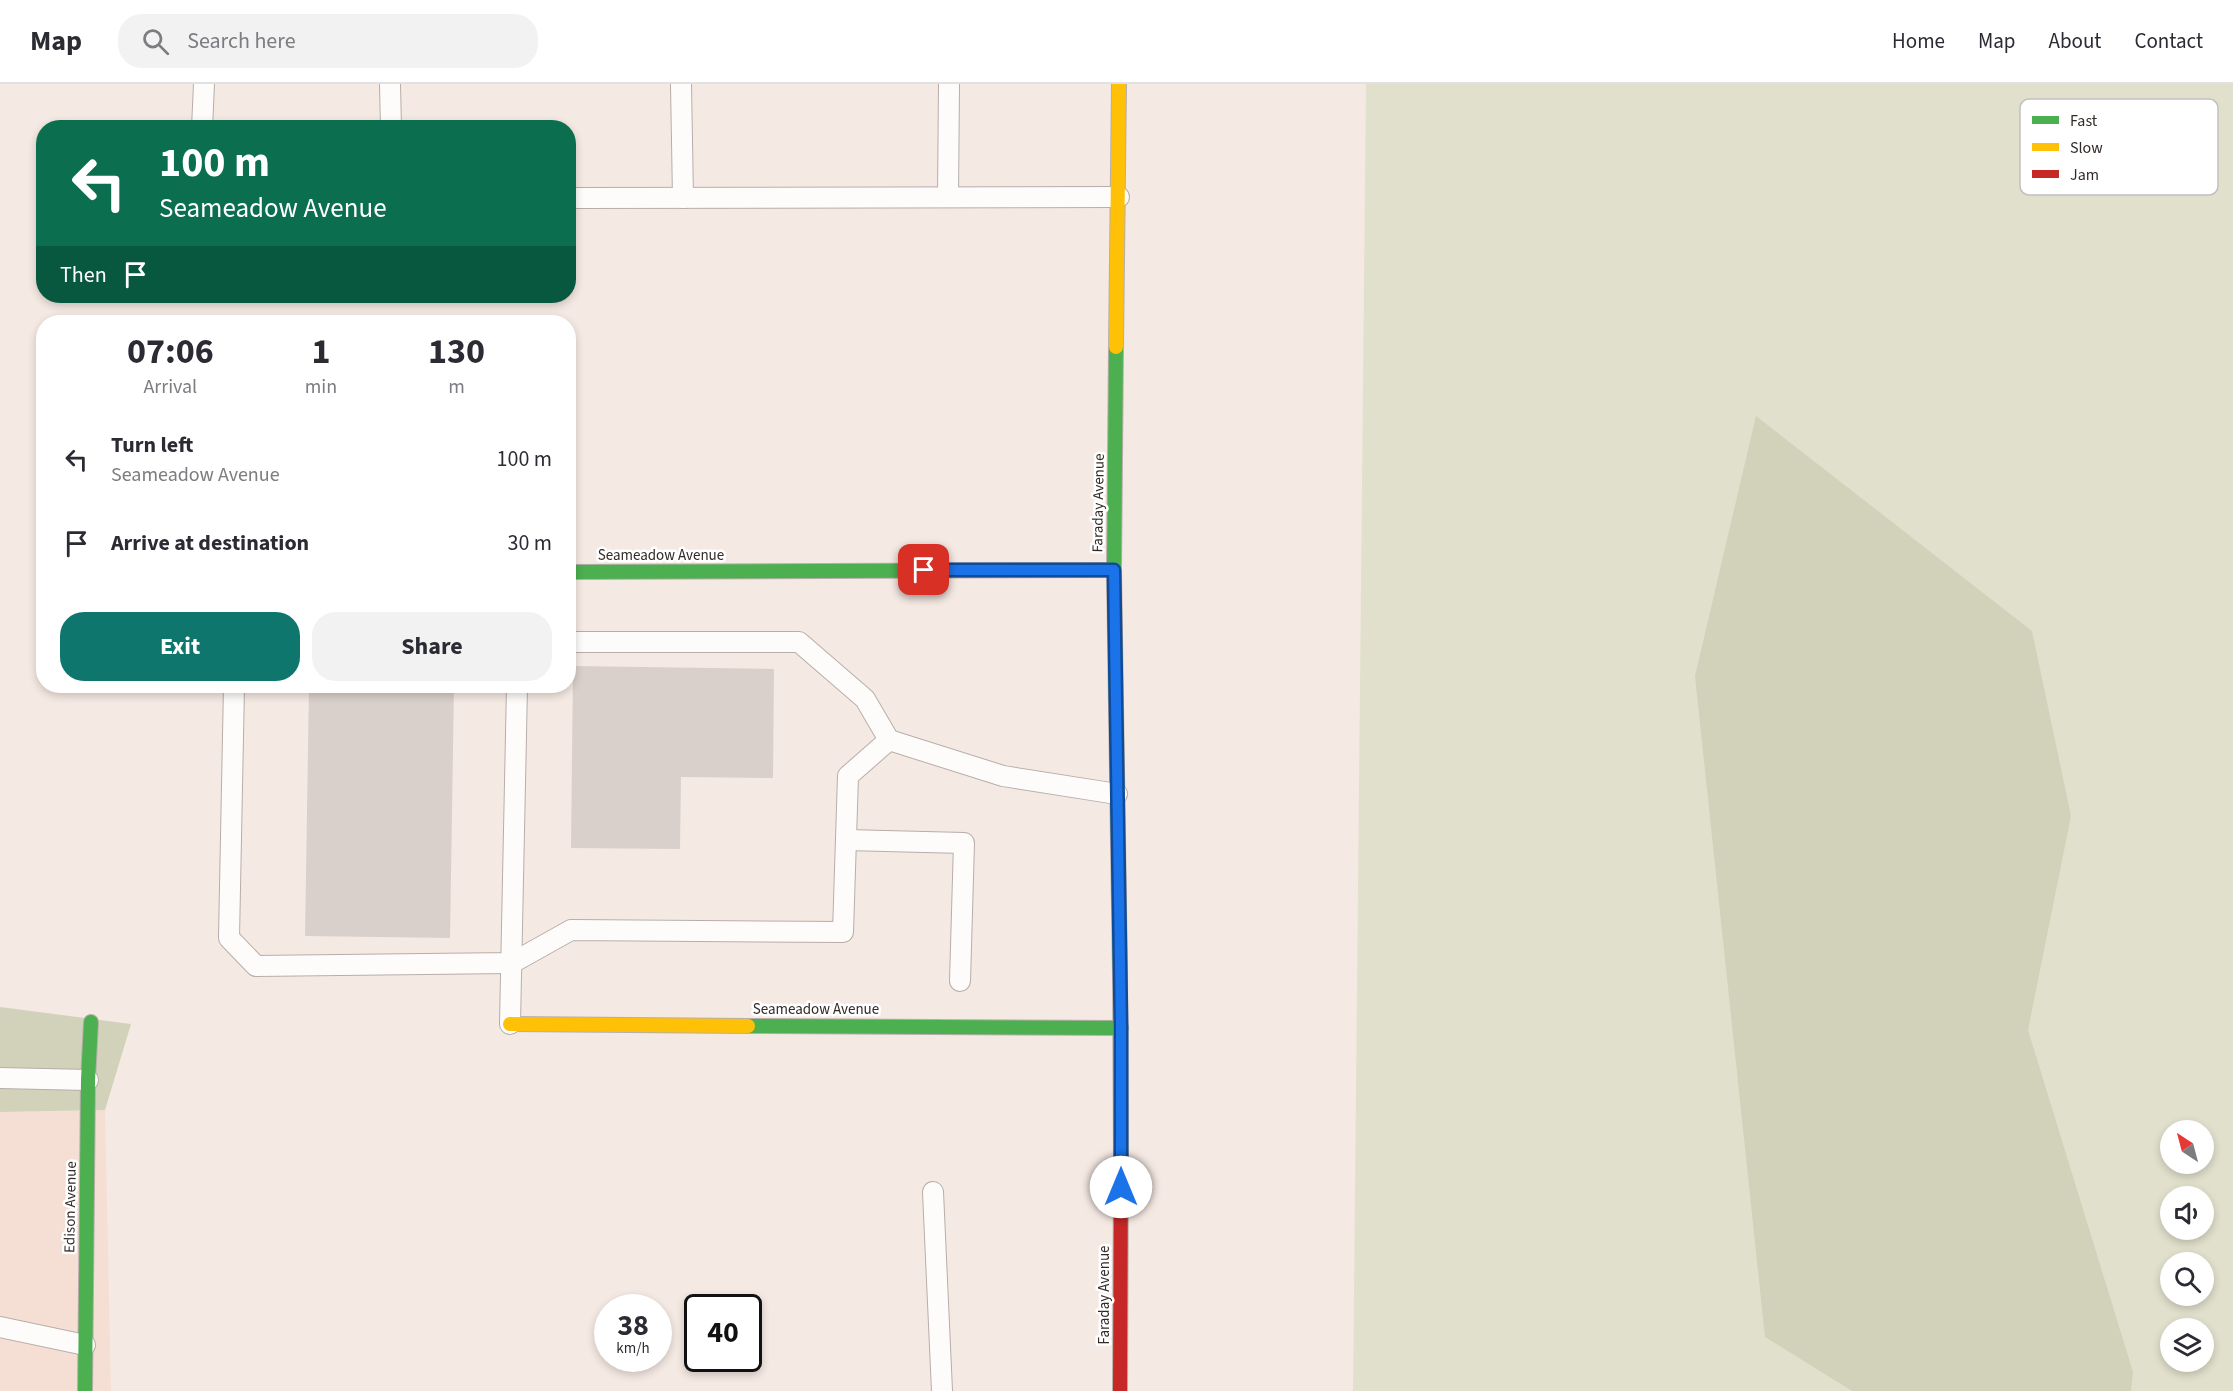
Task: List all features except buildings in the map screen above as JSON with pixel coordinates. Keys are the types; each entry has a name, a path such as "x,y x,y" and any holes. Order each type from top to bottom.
{"street":[{"name":"Faraday Avenue","path":"1119,84 1114,570 1121,1028 1120,1391"},
{"name":"Seameadow Avenue","path":"576,572 1114,570"},
{"name":"Edison Avenue","path":"85,1391 88,1080 91,1022"},
{"name":"Seameadow Avenue","path":"510,1024 1121,1028"}],"lane":[{"path":"202,120 204,84"},
{"path":"390,84 391,120"},
{"path":"681,84 682,198"},
{"path":"948,197 949,84"},
{"path":"576,198 1119,197"},
{"path":"576,642 799,642 865,699 889,740 1003,776 1118,794"},
{"path":"234,693 230,938 256,966 512,963 571,930 843,932 848,776 889,740"},
{"path":"510,1024 517,693"},
{"path":"846,840 964,843 960,981"},
{"path":"0,1078 88,1080"},
{"path":"933,1192 942,1391"},
{"path":"0,1327 85,1345"}],"shaded area":[{"path":"105,1110 111,1391 0,1391 0,1112"}],"green space":[{"path":"1366,84 2233,84 2233,1391 1353,1391"},
{"path":"1756,416 2032,631 2071,816 2028,1030 2133,1372 2131,1391 1852,1391 1765,1337 1695,676"},
{"path":"0,1007 131,1024 105,1110 0,1112"}],"traffic: fast":[{"path":"1116,347 1114,570 1120,974"},
{"path":"576,572 1114,570"},
{"path":"85,1391 88,1080 91,1022"},
{"path":"748,1026 1121,1028"}],"traffic: slow":[{"path":"1116,347 1119,84"},
{"path":"1120,974 1121,1161"},
{"path":"510,1024 748,1026"}],"traffic: jam":[{"path":"1120,1391 1121,1161"}],"route":[{"path":"924,570 1114,570 1121,1028 1121,1187"}]}
